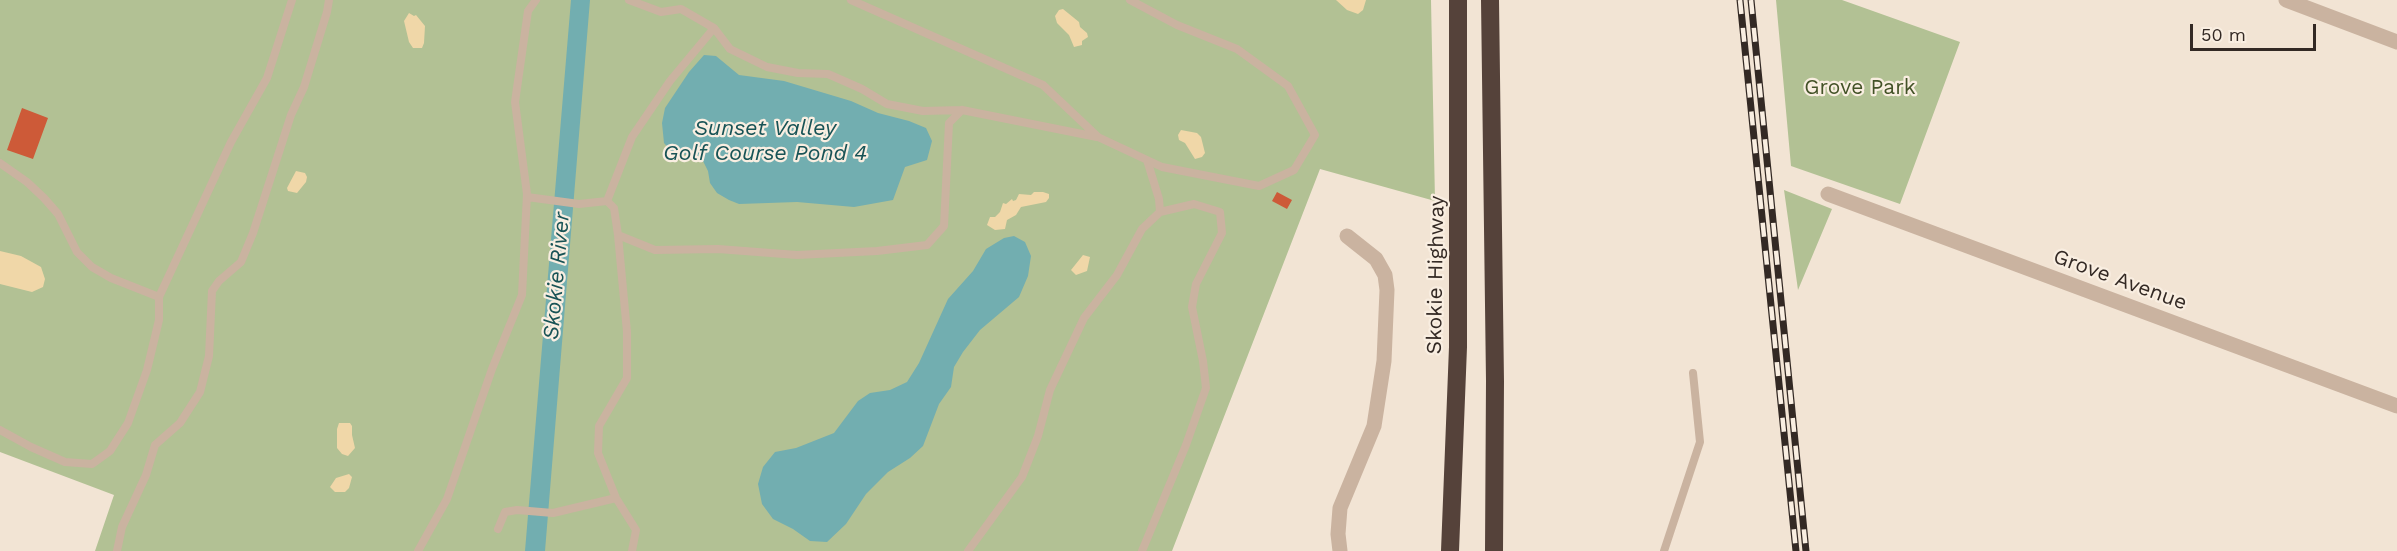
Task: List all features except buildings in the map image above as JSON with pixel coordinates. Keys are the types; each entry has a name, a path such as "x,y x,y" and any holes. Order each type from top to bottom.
{"highway":[{"name":"Skokie Highway","path":"1450,551 1458,347 1458,0"},
{"path":"1490,0 1495,381 1494,551"}],"street":[{"path":"2286,0 2397,42"},
{"name":"Grove Avenue","path":"1828,194 2397,406"},
{"path":"1340,551 1338,534 1340,508 1374,426 1384,360 1387,290 1385,275 1376,259 1347,236"}],"lane":[{"path":"0,430 65,462 92,464 110,451 128,423 147,370 159,320 159,297 231,142 267,78 292,0"},
{"path":"117,551 122,527 146,475 155,445 180,423 200,392 208,356 213,291 219,281 241,262 253,233 291,114 304,87 329,0"},
{"path":"418,551 447,499 492,369 522,295 527,197 515,102 528,11 536,0"},
{"path":"629,0 661,12 681,9 714,28 730,50 766,67 798,73 828,74 862,89 887,104 923,111 962,110 1098,137 1162,167 1259,186 1294,170 1316,135 1288,86 1237,49 1177,25 1130,0"},
{"path":"851,0 1043,85 1098,137"},
{"path":"607,201 632,137 670,81 714,28"},
{"path":"618,235 656,250 718,249 797,255 877,251 927,245 944,226 949,123 962,110"},
{"path":"1147,160 1159,199 1160,212"},
{"path":"0,163 27,182 44,198 58,214 77,252 92,267 111,278 159,297"},
{"path":"527,197 579,204 607,201"},
{"path":"607,201 614,208 618,235 627,332 627,378 599,426 598,453 616,498 636,530 632,551"},
{"path":"968,551 1022,477 1038,436 1050,390 1084,318 1117,275 1142,229 1160,212 1194,204 1220,212 1222,233 1196,284 1192,307 1206,388 1142,551"},
{"path":"1664,551 1700,442 1693,373"},
{"path":"498,528 505,512 517,510 554,513 616,498"}],"green space":[{"path":"0,0 1431,0 1435,201 1320,169 1172,551 95,551 114,495 0,452"},
{"name":"Grove Park","path":"1776,0 1842,0 1960,42 1900,204 1791,166"},
{"path":"1784,190 1832,209 1798,290"}],"sand":[{"path":"1336,0 1366,0 1363,10 1358,14 1347,10"},
{"path":"1063,9 1079,22 1080,27 1087,33 1088,37 1082,41 1082,45 1074,47 1069,35 1057,23 1055,16 1059,10"},
{"path":"409,13 416,15 425,26 422,48 413,48 409,42 404,21"},
{"path":"1181,130 1197,133 1201,137 1205,153 1202,157 1195,159 1185,143 1179,140 1178,135"},
{"path":"296,171 305,173 307,177 306,182 297,193 288,191 287,188"},
{"path":"1034,192 1049,194 1049,198 1046,202 1021,207 1016,215 1007,220 1005,229 995,230 987,225 990,217 995,217 1000,212 1003,203 1006,204 1012,199 1016,200 1019,194 1031,195"},
{"path":"0,251 21,256 41,267 45,279 43,287 32,292 0,284"},
{"path":"1083,255 1090,257 1087,271 1076,275 1071,270"},
{"path":"339,423 350,423 352,426 355,448 348,456 342,454 337,448"},
{"path":"349,474 352,477 349,488 345,492 335,492 330,487 336,478"}],"water":[{"name":"Skokie River","path":"571,0 590,0 545,551 525,551"},
{"name":"Sunset Valley Golf Course Pond 4","path":"704,55 716,56 739,75 784,81 851,101 878,113 926,128 932,141 927,160 905,167 893,200 854,207 797,202 739,204 729,200 717,193 710,183 703,161 693,156 673,153 664,143 662,123 665,108 689,72"},
{"path":"1014,236 1025,242 1031,256 1028,276 1019,297 980,330 963,352 954,367 951,387 939,404 923,446 910,458 888,472 866,494 846,524 827,542 810,541 773,519 762,504 758,484 763,467 775,452 796,448 834,433 858,401 870,393 890,390 907,382 919,363 948,299 973,271 986,249 1004,238"}],"railway":[{"path":"1740,0 1796,551"},
{"path":"1751,0 1806,551"}]}
